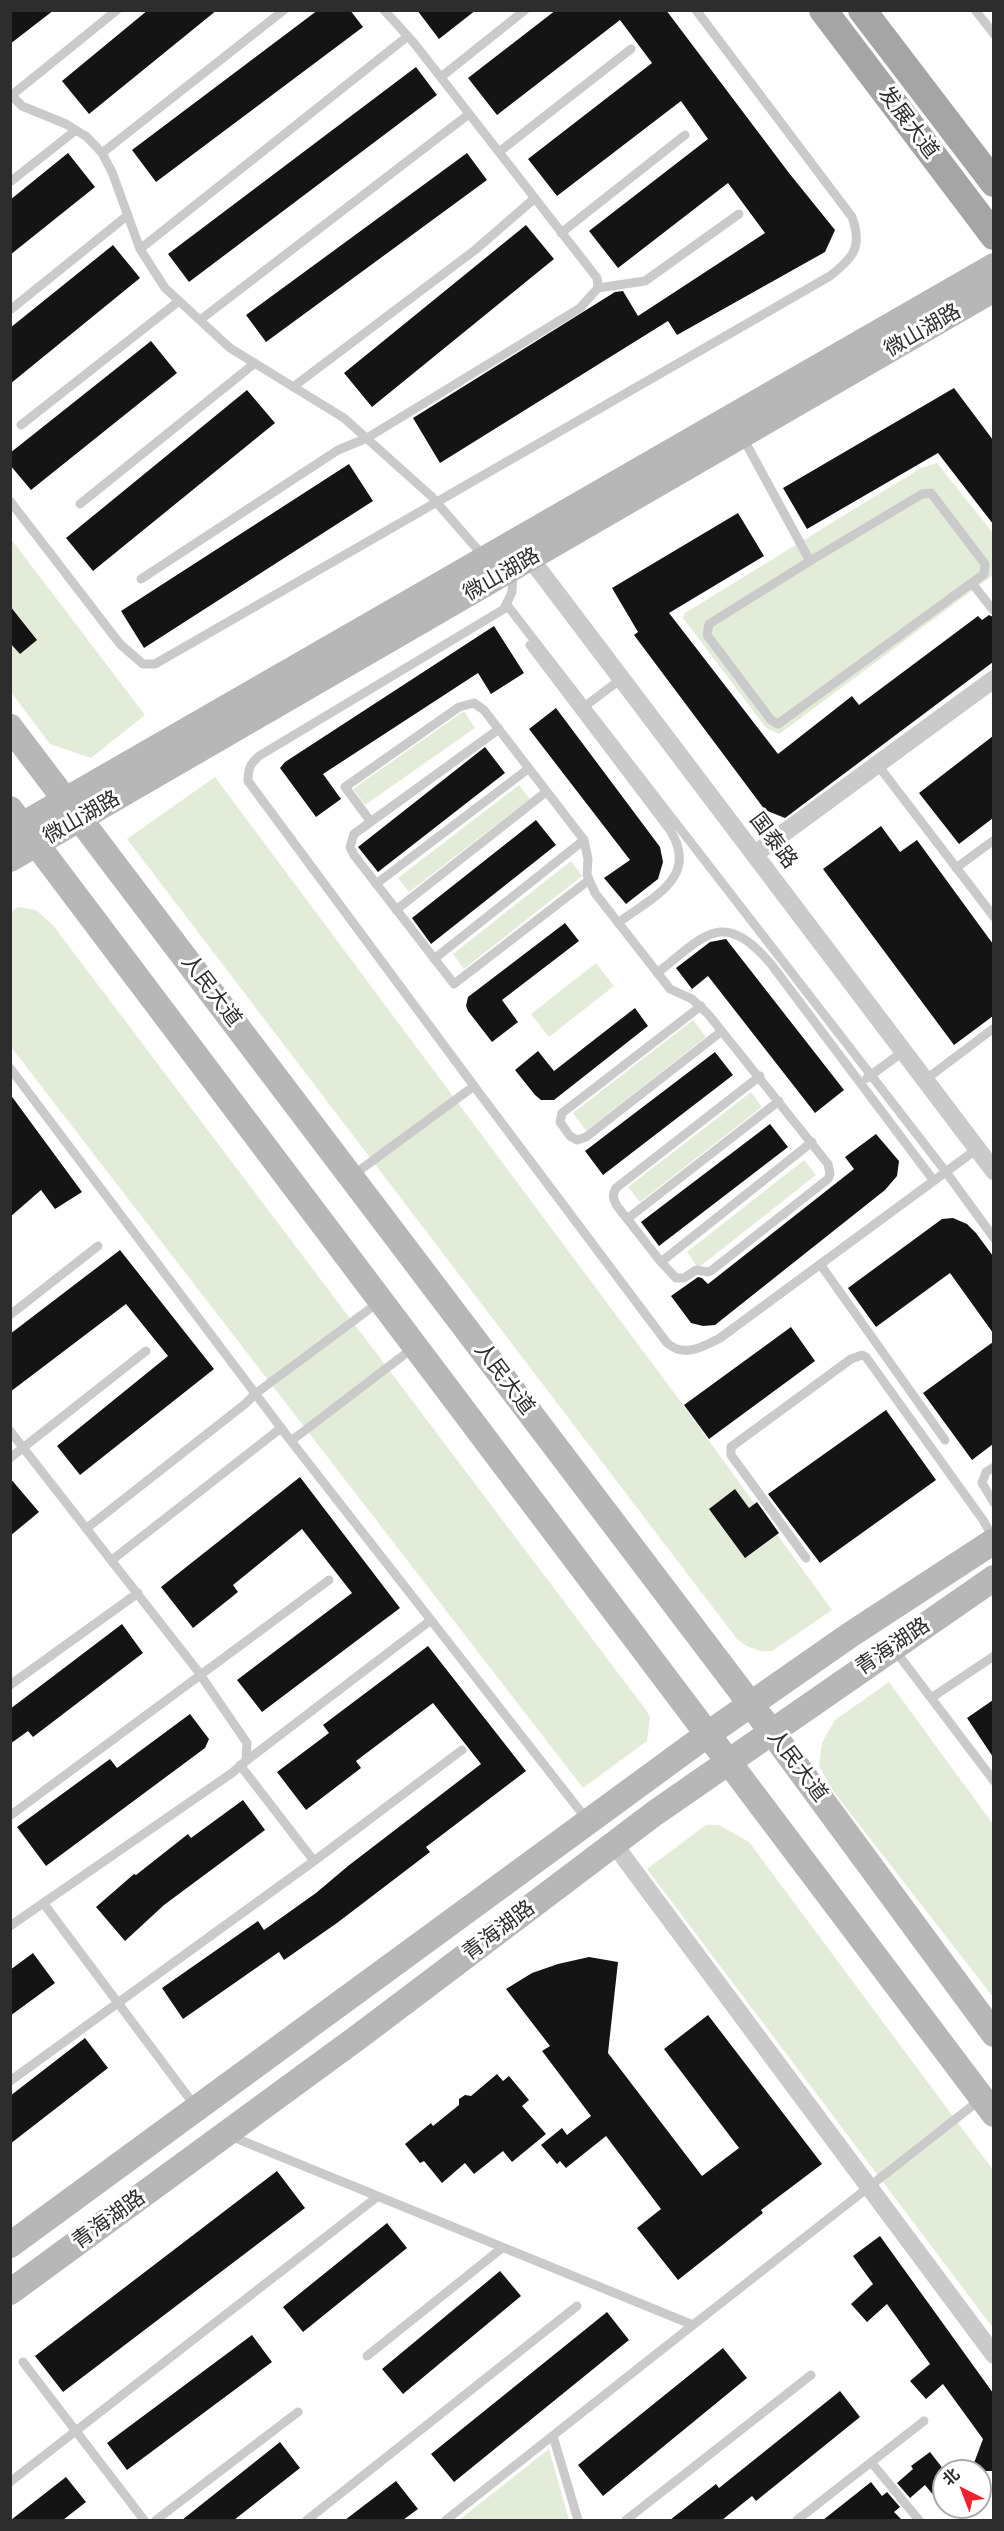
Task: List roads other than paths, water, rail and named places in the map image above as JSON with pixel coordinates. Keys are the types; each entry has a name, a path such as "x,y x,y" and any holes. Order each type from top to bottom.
{"main road":[{"name":"发展大道","path":"823,10 993,236"},
{"name":"发展大道","path":"862,10 993,183"},
{"name":"微山湖路","path":"10,859 20,827 73,810 508,561 993,266"},
{"name":"微山湖路","path":"508,561 742,436 993,289"},
{"name":"人民大道","path":"10,727 771,1731 993,2034"},
{"path":"20,827 381,1300 987,2106"},
{"name":"青海湖路","path":"10,2245 708,1734 993,1540"},
{"name":"青海湖路","path":"10,2292 614,1844 771,1731 993,1578"}],"street":[{"name":"国泰路","path":"508,561 621,679 993,1171"},
{"path":"755,854 993,680"},
{"path":"614,1844 993,2355"}],"lane":[{"path":"117,10 11,94 22,106 87,137 102,153 112,172 140,249 165,288 230,348 344,418 437,502 508,561 512,592 505,607 259,756 251,762 248,781 667,1343 674,1349 688,1351 704,1347 977,1149"},
{"path":"102,153 284,10"},
{"path":"384,10 441,77 597,278 598,288"},
{"path":"441,77 525,10"},
{"path":"10,501 120,644 143,664 155,664 830,276 849,260 855,248 857,233 852,217 696,10"},
{"path":"975,10 993,34"},
{"path":"140,249 408,36"},
{"path":"499,152 631,49"},
{"path":"200,320 470,114"},
{"path":"10,182 75,130"},
{"path":"561,233 685,135"},
{"path":"293,387 475,250 535,198"},
{"path":"141,579 338,450 367,438 580,308 598,288 645,281 739,214"},
{"path":"10,310 128,215"},
{"path":"21,425 179,301"},
{"path":"80,504 255,363"},
{"path":"742,436 810,561"},
{"path":"931,493 984,564 984,574 778,724 771,720 707,635 709,624 810,561 922,495 931,493"},
{"path":"972,583 993,610"},
{"path":"505,607 670,830 679,848 680,868 675,877 668,885 618,923"},
{"path":"582,709 621,679"},
{"path":"371,822 345,787 459,707 474,703 484,710 584,840 589,880 595,893 670,989 692,999 701,1006 759,1076 812,1142 830,1169 828,1179 710,1271 696,1270 684,1278 676,1278 614,1202 613,1196 616,1188 759,1076"},
{"path":"582,709 946,1172 993,1238"},
{"path":"498,729 354,834 350,847 454,984 589,880"},
{"path":"877,764 993,916"},
{"path":"376,884 528,769"},
{"path":"396,910 546,792"},
{"path":"434,959 584,840"},
{"path":"956,868 993,840"},
{"path":"657,973 712,932 728,931 738,935 759,950 934,1180"},
{"path":"701,1006 562,1113 560,1122 570,1136 577,1140 586,1137 722,1031"},
{"path":"925,1080 993,1028"},
{"path":"861,1083 904,1051"},
{"path":"10,1068 281,1428 588,1821"},
{"path":"351,1176 474,1086"},
{"path":"627,1219 779,1101"},
{"path":"661,1262 812,1142"},
{"path":"10,1315 98,1246"},
{"path":"820,1264 945,1440"},
{"path":"87,1528 255,1394 381,1300"},
{"path":"291,1441 415,1346"},
{"path":"10,1458 146,1352"},
{"path":"806,1558 731,1455 731,1447 851,1359 862,1355 866,1357 971,1503 993,1540"},
{"path":"112,1560 281,1428"},
{"path":"10,1431 201,1675 247,1743 243,1763 314,1861"},
{"path":"993,1467 986,1472 982,1482 993,1503"},
{"path":"11,1815 329,1580"},
{"path":"10,1685 138,1593"},
{"path":"10,1926 243,1763 431,1620"},
{"path":"893,1647 993,1782"},
{"path":"931,1698 993,1656"},
{"path":"10,2081 314,1861 462,1750"},
{"path":"44,1904 197,2108"},
{"path":"446,2520 868,2187 987,2106"},
{"path":"226,2134 693,2325"},
{"path":"10,2482 377,2197"},
{"path":"367,2356 502,2248"},
{"path":"307,2520 577,2306"},
{"path":"23,2362 144,2520"},
{"path":"626,2520 811,2375"},
{"path":"156,2520 298,2412"},
{"path":"797,2520 924,2421"},
{"path":"553,2436 578,2520"},
{"path":"871,2462 919,2520"}]}
